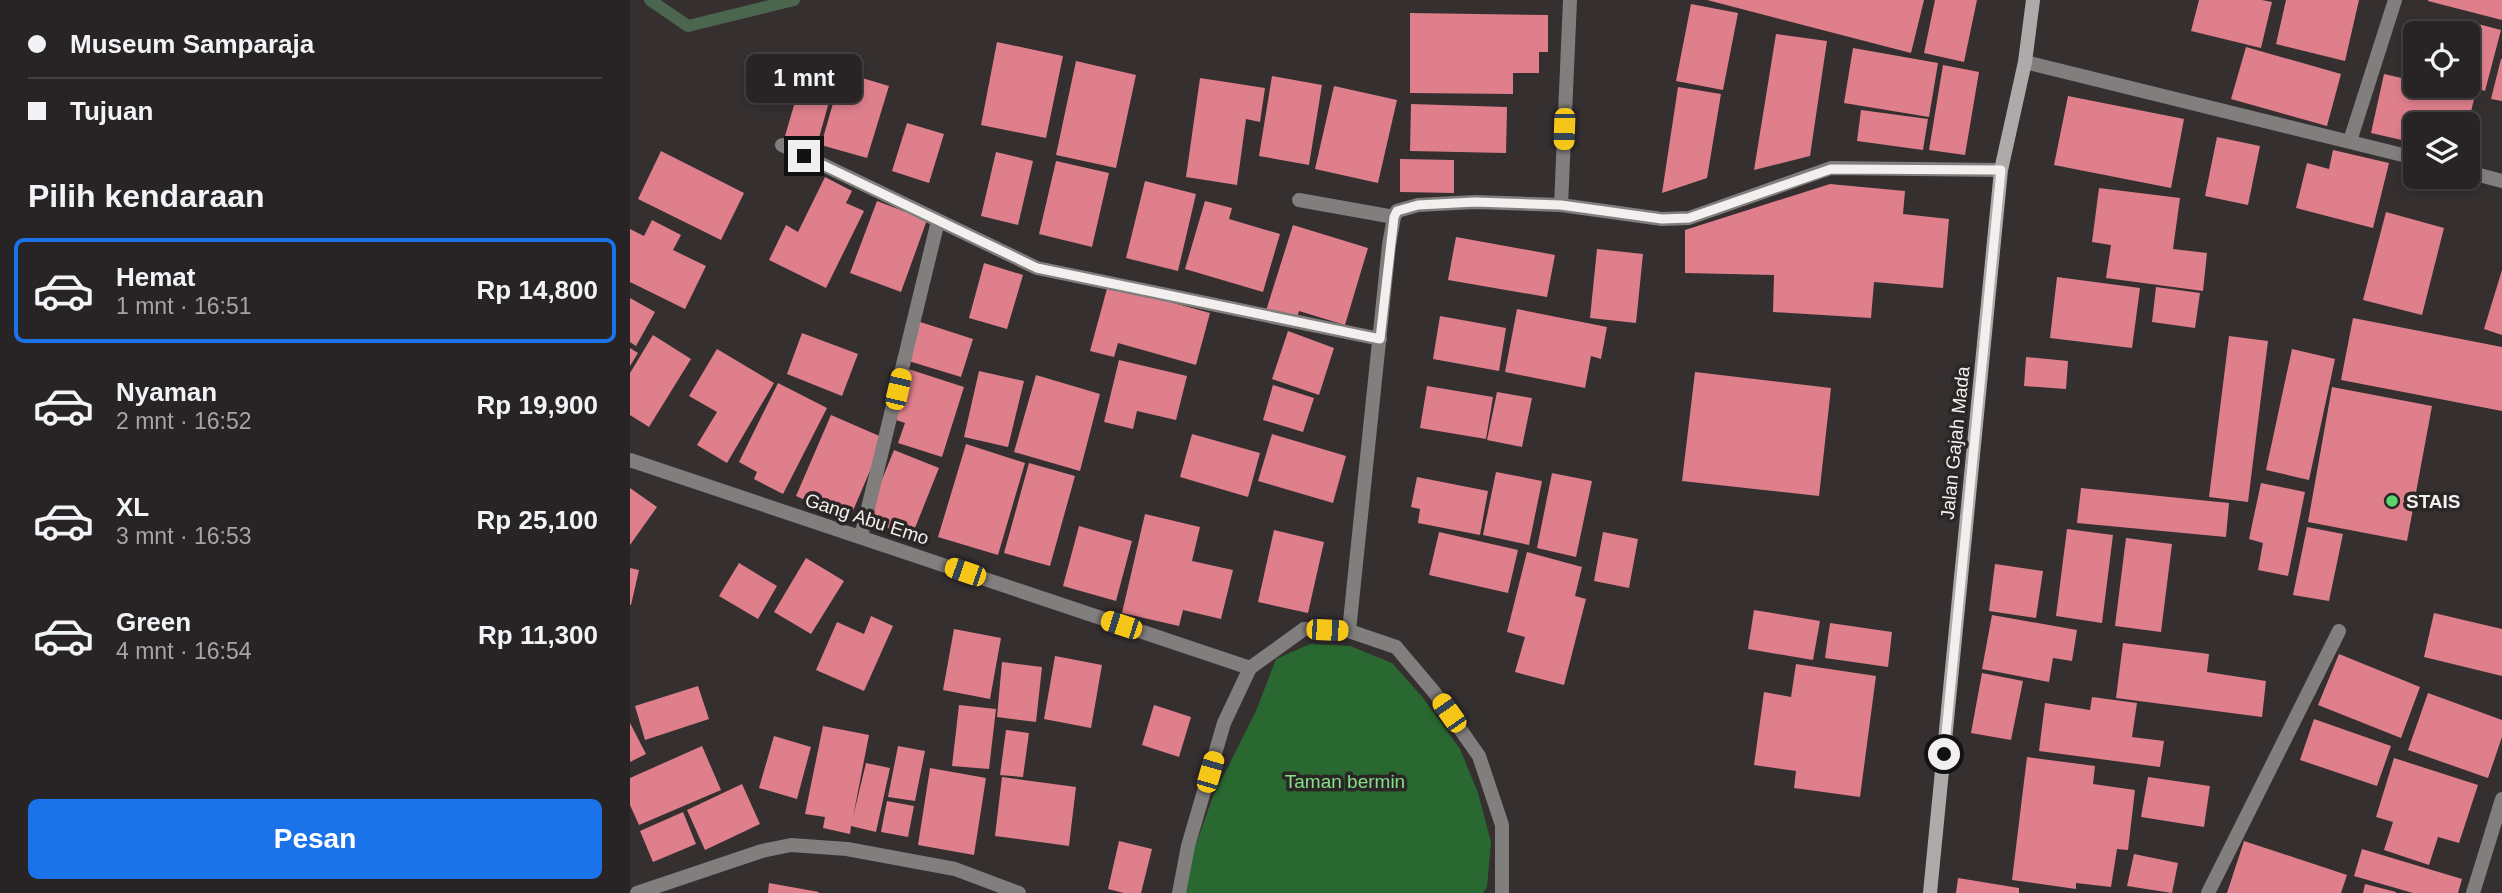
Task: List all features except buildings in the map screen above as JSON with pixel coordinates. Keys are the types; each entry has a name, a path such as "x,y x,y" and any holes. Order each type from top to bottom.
{"main road":[{"name":"Jalan Gajah Mada","path":"1930,893 2001,170 2025,62 2033,0"}],"street":[{"path":"1561,205 1570,0"},
{"path":"2350,141 2395,0"},
{"path":"2025,62 2403,155"},
{"path":"782,145 1037,268 1380,339"},
{"path":"1349,631 1380,339 1394,217 1397,211 1418,205 1475,202 1561,205 1662,219 1689,218 1831,169 2001,170"},
{"path":"2480,175 2502,181"},
{"path":"1299,200 1394,217"},
{"path":"861,537 938,221"},
{"name":"Gang Abu Emo","path":"630,460 1250,668"},
{"path":"1179,893 1188,846 1224,723 1250,668 1304,629 1349,631 1396,647 1434,692 1479,756 1502,825 1502,893"},
{"path":"2208,893 2339,631"},
{"path":"2473,893 2502,799"},
{"path":"637,893 762,850 791,845 847,849 955,869 1020,893"}],"green space":[{"name":"Taman bermin","path":"1310,644 1350,646 1392,663 1424,699 1460,749 1478,793 1491,842 1487,887 1483,893 1174,893 1189,864 1212,799 1256,711 1276,659"}],"waterway":[{"path":"650,0 688,26 794,0"}],"place":[{"name":"STAIS","path":"2392,501"}],"route":[{"path":"804,156 1037,268 1380,339 1394,217 1397,211 1418,205 1475,202 1561,205 1662,219 1689,218 1831,169 2001,170 1944,754"}]}
